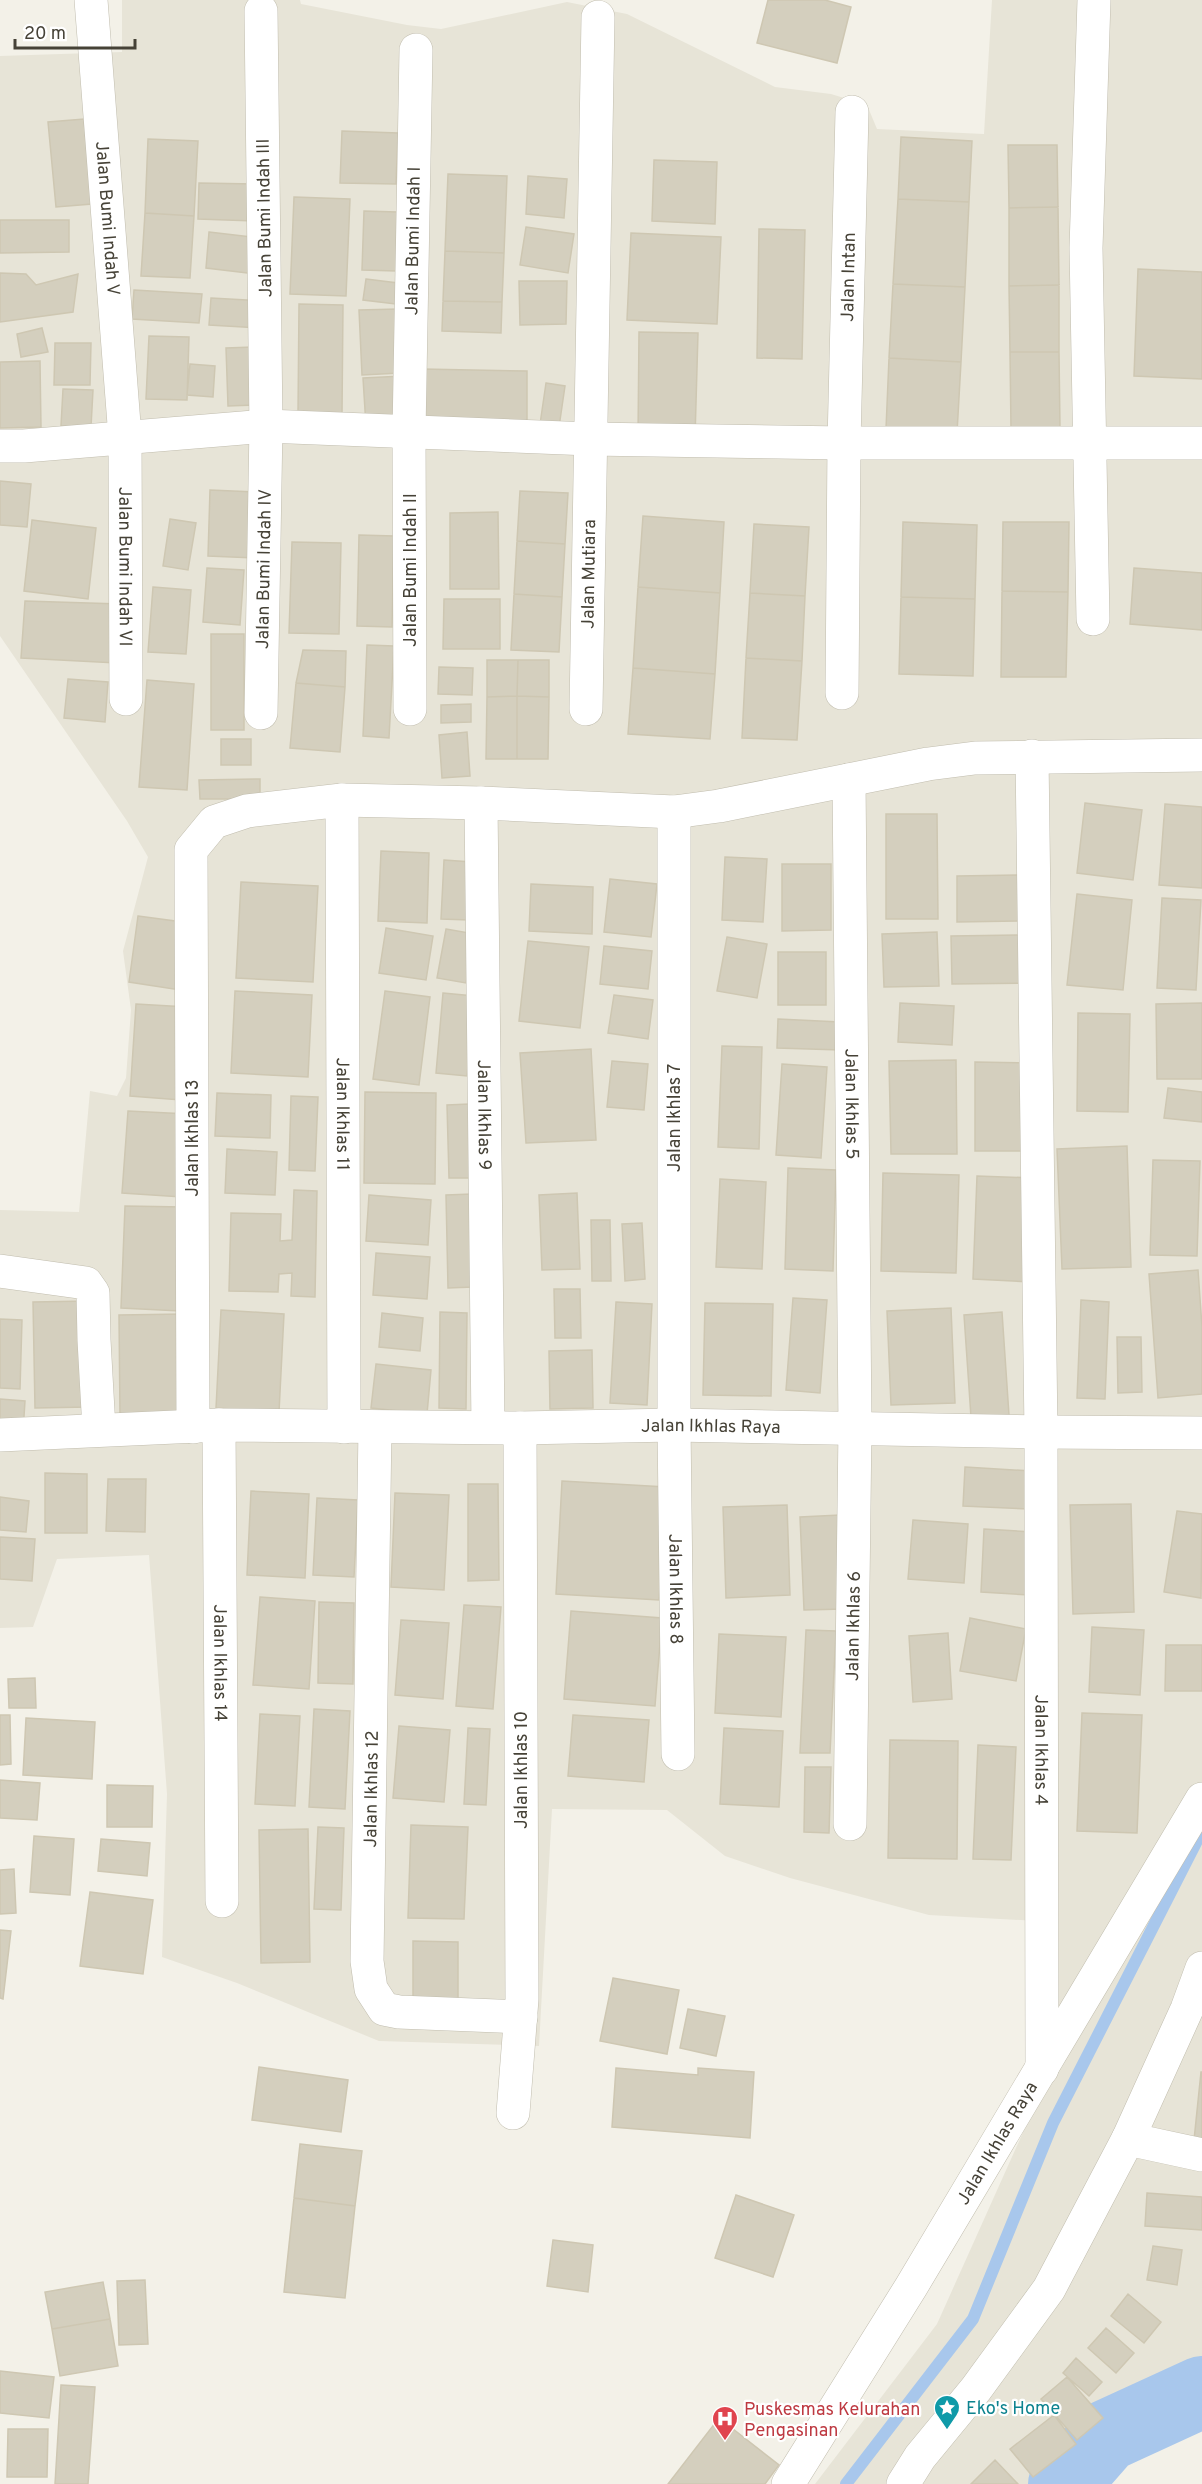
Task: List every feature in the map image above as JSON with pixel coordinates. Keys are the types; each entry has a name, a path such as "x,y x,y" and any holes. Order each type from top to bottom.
{"street":[{"name":"Jalan Bumi Indah V","path":"91,0 125,437"},
{"path":"1093,619 1086,248 1094,0"},
{"name":"Jalan Bumi Indah III","path":"261,11 266,426"},
{"name":"Jalan Mutiara","path":"586,709 598,17"},
{"name":"Jalan Bumi Indah I","path":"409,432 416,50"},
{"name":"Jalan Intan","path":"842,693 844,443 852,112"},
{"path":"0,446 266,426 590,439 844,443 1202,443"},
{"name":"Jalan Bumi Indah IV","path":"261,713 266,426"},
{"name":"Jalan Bumi Indah II","path":"409,432 410,709"},
{"name":"Jalan Bumi Indah VI","path":"125,437 126,699"},
{"path":"342,800 482,803 674,812 719,806 928,764 975,758 1202,755"},
{"name":"Jalan Ikhlas 4","path":"1032,756 1041,1432 1042,2069"},
{"name":"Jalan Ikhlas 5","path":"849,780 855,1427"},
{"name":"Jalan Ikhlas 13","path":"206,1426 191,850 214,822 247,811 342,800"},
{"name":"Jalan Ikhlas 11","path":"342,800 360,1427"},
{"name":"Jalan Ikhlas 9","path":"482,803 488,1427"},
{"name":"Jalan Ikhlas 7","path":"674,812 674,1425"},
{"path":"0,1271 73,1279 86,1283 93,1293 93,1340 99,1429"},
{"name":"Jalan Ikhlas Raya","path":"0,1435 206,1426 520,1428 674,1425 1202,1433"},
{"name":"Jalan Ikhlas 8","path":"674,1425 678,1754"},
{"name":"Jalan Ikhlas 14","path":"206,1426 222,1900"},
{"name":"Jalan Ikhlas 12","path":"360,1427 367,1961 371,1989 384,2009 399,2012 521,2017"},
{"name":"Jalan Ikhlas 6","path":"850,1824 855,1427"},
{"name":"Jalan Ikhlas 10","path":"513,2113 521,2017 520,1428"},
{"name":"Jalan Ikhlas Raya","path":"788,2484 1042,2069 1202,1799"},
{"path":"912,2471 1049,2289 1195,2011 1202,1968"},
{"path":"1128,2139 1202,2155"}],"shaded area":[{"path":"122,0 300,0 301,4 407,25 441,29 567,2 627,14 775,87 831,94 867,105 877,129 984,134 992,0 1202,0 1202,2393 1127,2428 1074,2484 815,2484 937,2324 1047,2079 1055,1922 929,1915 790,1878 725,1856 667,1810 552,1809 539,2046 379,2041 237,1983 162,1957 167,1794 149,1555 57,1559 33,1627 0,1628 0,1210 79,1212 90,1091 117,1096 126,1078 131,1010 123,951 148,857 127,821 0,636 0,56 122,52"}],"building":[{"path":"768,0 825,0 851,7 837,63 757,43"},
{"path":"84,119 92,204 56,207 48,122"},
{"path":"342,131 398,133 396,184 340,183"},
{"path":"901,137 972,141 969,202 898,199"},
{"path":"148,139 198,141 194,216 145,213"},
{"path":"1008,145 1057,145 1058,207 1009,208"},
{"path":"654,160 717,162 715,224 652,221"},
{"path":"448,174 507,176 504,253 445,251"},
{"path":"528,176 567,179 564,218 526,214"},
{"path":"199,183 255,184 254,221 198,219"},
{"path":"294,197 350,199 346,296 290,294"},
{"path":"898,199 969,202 965,287 893,284"},
{"path":"1058,207 1059,285 1009,286 1009,208"},
{"path":"364,211 397,212 396,271 362,270"},
{"path":"145,213 194,216 190,278 141,276"},
{"path":"0,220 69,220 69,252 0,253"},
{"path":"526,227 574,234 568,273 520,265"},
{"path":"759,229 805,230 802,359 757,358"},
{"path":"209,232 261,238 256,274 206,268"},
{"path":"631,233 721,237 717,324 627,320"},
{"path":"445,251 504,253 502,302 443,301"},
{"path":"1138,269 1202,272 1202,379 1134,376"},
{"path":"0,273 26,274 36,285 78,274 73,312 0,322"},
{"path":"366,279 406,284 404,305 363,300"},
{"path":"519,281 567,281 566,324 520,325"},
{"path":"893,284 965,287 961,362 889,358"},
{"path":"1059,285 1059,352 1010,352 1009,286"},
{"path":"134,290 202,294 199,323 132,319"},
{"path":"211,298 264,301 262,328 209,325"},
{"path":"443,301 502,302 501,333 442,331"},
{"path":"299,304 343,305 342,414 298,414"},
{"path":"398,309 400,373 362,375 359,310"},
{"path":"42,328 48,352 21,357 17,334"},
{"path":"639,332 698,333 695,438 638,437"},
{"path":"149,336 189,337 187,400 146,399"},
{"path":"55,343 91,343 90,385 54,385"},
{"path":"253,347 255,405 228,406 226,348"},
{"path":"1010,352 1059,352 1060,429 1011,429"},
{"path":"889,358 961,362 957,433 886,429"},
{"path":"40,361 41,427 0,428 0,362"},
{"path":"190,364 215,366 213,397 187,395"},
{"path":"422,369 527,371 527,426 421,424"},
{"path":"403,376 405,424 366,426 363,378"},
{"path":"546,383 565,386 558,434 539,431"},
{"path":"63,389 93,390 91,427 61,426"},
{"path":"0,481 31,484 27,527 0,525"},
{"path":"210,490 257,492 255,558 208,556"},
{"path":"520,491 568,493 565,544 517,541"},
{"path":"498,512 499,589 450,589 450,513"},
{"path":"643,516 724,522 720,593 638,587"},
{"path":"170,519 196,523 188,570 163,566"},
{"path":"32,520 96,528 88,599 24,591"},
{"path":"903,522 977,525 975,599 901,597"},
{"path":"1003,522 1069,522 1068,592 1002,591"},
{"path":"754,524 809,527 805,596 750,593"},
{"path":"359,535 394,536 392,627 357,626"},
{"path":"517,541 565,544 562,597 514,594"},
{"path":"292,542 341,543 339,634 289,633"},
{"path":"207,568 244,570 240,625 203,622"},
{"path":"1134,568 1202,573 1202,630 1130,624"},
{"path":"153,587 191,590 186,654 148,652"},
{"path":"638,587 720,593 715,674 633,668"},
{"path":"1002,591 1068,592 1066,677 1001,677"},
{"path":"750,593 805,596 802,661 746,658"},
{"path":"514,594 562,597 559,652 511,650"},
{"path":"901,597 975,599 973,676 899,674"},
{"path":"444,599 500,599 500,649 443,649"},
{"path":"25,601 120,604 117,663 21,658"},
{"path":"211,634 244,634 244,730 211,730"},
{"path":"367,645 394,646 389,738 363,736"},
{"path":"303,650 346,651 345,687 296,683"},
{"path":"746,658 802,661 797,740 742,738"},
{"path":"487,660 518,660 517,696 487,697"},
{"path":"518,660 549,660 549,697 517,696"},
{"path":"439,667 473,668 472,695 438,694"},
{"path":"633,668 715,674 710,739 628,734"},
{"path":"68,679 108,682 105,722 64,718"},
{"path":"147,680 194,684 187,790 139,787"},
{"path":"296,683 345,687 340,752 290,748"},
{"path":"517,696 517,759 486,759 487,697"},
{"path":"517,696 549,697 548,759 517,759"},
{"path":"471,704 471,722 441,723 441,705"},
{"path":"467,732 470,776 442,778 439,735"},
{"path":"221,739 251,739 251,765 221,765"},
{"path":"260,779 260,799 200,799 199,780"},
{"path":"1085,803 1142,810 1133,880 1077,873"},
{"path":"1165,804 1202,807 1202,888 1159,885"},
{"path":"886,814 937,814 938,919 886,919"},
{"path":"381,851 429,853 427,923 378,921"},
{"path":"725,857 767,859 763,922 722,920"},
{"path":"444,860 472,862 469,920 441,919"},
{"path":"782,864 831,864 831,930 782,931"},
{"path":"1019,875 1019,921 957,922 957,876"},
{"path":"610,879 657,884 651,937 604,932"},
{"path":"241,882 318,886 313,982 236,978"},
{"path":"531,884 593,887 592,934 529,931"},
{"path":"1077,894 1132,900 1123,990 1067,985"},
{"path":"1162,898 1201,900 1196,990 1157,988"},
{"path":"138,916 190,923 180,990 129,982"},
{"path":"386,928 433,936 426,980 379,973"},
{"path":"446,929 475,934 466,983 437,978"},
{"path":"937,932 939,986 884,987 882,934"},
{"path":"1027,935 1028,983 952,984 951,936"},
{"path":"727,937 767,944 757,998 717,991"},
{"path":"528,941 589,947 580,1028 519,1021"},
{"path":"604,946 652,951 648,989 600,984"},
{"path":"778,952 826,952 826,1005 778,1005"},
{"path":"235,991 312,995 308,1077 231,1073"},
{"path":"385,991 430,997 419,1085 373,1079"},
{"path":"443,993 474,996 467,1076 436,1073"},
{"path":"614,995 653,1000 648,1039 608,1033"},
{"path":"900,1003 954,1006 952,1045 898,1042"},
{"path":"1202,1003 1202,1079 1157,1079 1156,1004"},
{"path":"136,1004 187,1007 181,1100 130,1096"},
{"path":"1078,1013 1130,1014 1128,1112 1077,1111"},
{"path":"778,1019 840,1022 840,1050 777,1048"},
{"path":"722,1046 762,1047 759,1149 718,1147"},
{"path":"591,1049 596,1140 526,1143 520,1053"},
{"path":"956,1060 957,1154 891,1154 889,1061"},
{"path":"612,1061 648,1064 644,1110 607,1107"},
{"path":"975,1062 1028,1063 1028,1151 975,1151"},
{"path":"782,1064 827,1067 821,1158 776,1155"},
{"path":"1168,1088 1202,1092 1202,1122 1164,1118"},
{"path":"365,1092 436,1093 435,1184 364,1183"},
{"path":"217,1093 271,1095 270,1138 215,1136"},
{"path":"291,1096 318,1097 315,1171 289,1170"},
{"path":"469,1104 471,1178 449,1178 447,1105"},
{"path":"128,1111 188,1114 182,1197 122,1193"},
{"path":"1127,1146 1131,1267 1062,1269 1057,1149"},
{"path":"227,1149 277,1152 275,1195 225,1193"},
{"path":"1153,1160 1200,1161 1197,1256 1150,1255"},
{"path":"788,1168 836,1170 833,1271 785,1269"},
{"path":"883,1173 959,1175 956,1273 881,1271"},
{"path":"977,1176 1035,1178 1030,1282 973,1279"},
{"path":"720,1179 766,1182 762,1269 716,1267"},
{"path":"294,1190 317,1191 315,1297 291,1296 292,1273 279,1274 278,1292 229,1291 231,1213 281,1214 280,1241 292,1240"},
{"path":"577,1193 580,1269 542,1270 539,1195"},
{"path":"472,1194 473,1287 448,1288 446,1195"},
{"path":"369,1195 431,1200 428,1245 366,1241"},
{"path":"125,1206 184,1207 180,1311 121,1308"},
{"path":"591,1220 610,1220 611,1281 592,1281"},
{"path":"642,1223 645,1279 625,1281 622,1224"},
{"path":"376,1253 430,1257 427,1299 373,1295"},
{"path":"1198,1270 1202,1327 1202,1394 1158,1398 1149,1274"},
{"path":"554,1289 580,1289 581,1338 555,1338"},
{"path":"793,1298 827,1300 820,1393 786,1390"},
{"path":"1081,1300 1109,1302 1105,1399 1077,1398"},
{"path":"87,1301 89,1407 35,1408 33,1302"},
{"path":"616,1302 652,1304 647,1405 610,1403"},
{"path":"705,1303 773,1304 771,1396 703,1395"},
{"path":"951,1308 955,1403 891,1405 887,1311"},
{"path":"221,1310 284,1314 279,1412 216,1408"},
{"path":"440,1312 467,1313 466,1409 439,1408"},
{"path":"1002,1312 1009,1415 971,1417 964,1315"},
{"path":"382,1313 423,1318 420,1351 379,1347"},
{"path":"183,1314 185,1414 120,1415 119,1315"},
{"path":"0,1319 22,1320 20,1389 0,1388"},
{"path":"1117,1337 1141,1337 1142,1392 1118,1393"},
{"path":"592,1350 593,1408 550,1409 549,1351"},
{"path":"376,1364 431,1370 427,1414 371,1408"},
{"path":"0,1399 25,1401 23,1432 0,1431"},
{"path":"965,1467 1031,1471 1029,1509 963,1506"},
{"path":"45,1473 87,1474 87,1533 45,1533"},
{"path":"108,1479 146,1479 145,1532 106,1531"},
{"path":"562,1481 666,1487 659,1600 556,1594"},
{"path":"468,1484 498,1484 499,1580 468,1581"},
{"path":"251,1491 309,1494 305,1578 247,1575"},
{"path":"395,1493 449,1495 444,1590 391,1587"},
{"path":"0,1497 29,1501 26,1532 0,1530"},
{"path":"317,1498 358,1500 354,1577 313,1575"},
{"path":"1131,1504 1134,1612 1073,1614 1070,1505"},
{"path":"787,1505 790,1595 726,1598 723,1507"},
{"path":"1177,1511 1202,1514 1201,1598 1164,1592"},
{"path":"840,1515 844,1609 804,1610 800,1517"},
{"path":"913,1520 968,1524 964,1583 908,1579"},
{"path":"984,1529 1033,1532 1029,1595 981,1592"},
{"path":"0,1537 35,1539 32,1581 0,1579"},
{"path":"260,1597 315,1601 309,1689 253,1685"},
{"path":"319,1602 354,1603 353,1684 318,1683"},
{"path":"464,1605 501,1607 493,1709 456,1706"},
{"path":"571,1611 662,1618 655,1706 564,1699"},
{"path":"970,1618 1026,1629 1016,1681 960,1671"},
{"path":"401,1620 449,1623 443,1699 395,1695"},
{"path":"1092,1627 1144,1630 1140,1695 1089,1692"},
{"path":"806,1630 836,1631 830,1753 800,1753"},
{"path":"948,1633 952,1699 913,1702 909,1636"},
{"path":"719,1634 786,1637 781,1717 715,1713"},
{"path":"1166,1645 1202,1645 1202,1691 1165,1691"},
{"path":"35,1678 36,1708 9,1708 8,1679"},
{"path":"314,1709 350,1711 345,1809 309,1807"},
{"path":"1082,1713 1142,1715 1137,1833 1077,1831"},
{"path":"260,1714 300,1716 295,1806 255,1804"},
{"path":"0,1715 10,1715 11,1764 0,1765"},
{"path":"573,1715 649,1720 644,1782 568,1776"},
{"path":"26,1718 95,1722 92,1779 23,1775"},
{"path":"399,1726 450,1730 444,1802 393,1798"},
{"path":"468,1728 490,1729 486,1805 464,1804"},
{"path":"724,1728 783,1731 779,1807 720,1804"},
{"path":"890,1740 958,1741 957,1859 888,1858"},
{"path":"978,1745 1016,1747 1011,1860 973,1859"},
{"path":"805,1767 831,1767 829,1833 804,1832"},
{"path":"0,1780 40,1783 37,1820 0,1818"},
{"path":"107,1785 153,1786 152,1827 107,1827"},
{"path":"411,1825 468,1827 464,1919 408,1918"},
{"path":"318,1827 344,1828 341,1910 314,1909"},
{"path":"308,1829 310,1962 261,1963 259,1830"},
{"path":"34,1836 74,1839 70,1895 30,1892"},
{"path":"101,1839 150,1843 147,1876 98,1871"},
{"path":"14,1869 16,1913 0,1914 0,1870"},
{"path":"90,1892 153,1900 143,1974 80,1966"},
{"path":"0,1930 11,1931 3,1999 0,1998"},
{"path":"413,1941 458,1942 458,2010 413,2010"},
{"path":"613,1978 679,1990 667,2054 600,2041"},
{"path":"688,2009 725,2016 716,2056 680,2048"},
{"path":"259,2067 348,2080 341,2132 252,2120"},
{"path":"616,2068 698,2075 698,2068 754,2072 750,2138 612,2127"},
{"path":"1202,2072 1202,2151 1193,2150"},
{"path":"300,2144 362,2151 355,2206 294,2198"},
{"path":"1147,2193 1202,2197 1202,2230 1145,2226"},
{"path":"736,2195 794,2215 773,2277 715,2258"},
{"path":"294,2198 355,2206 345,2298 284,2292"},
{"path":"553,2240 593,2245 588,2292 547,2286"},
{"path":"1153,2246 1182,2250 1177,2285 1147,2280"},
{"path":"145,2280 148,2344 119,2345 117,2281"},
{"path":"103,2282 110,2319 52,2329 45,2292"},
{"path":"1128,2294 1161,2322 1144,2343 1111,2316"},
{"path":"110,2319 118,2366 60,2376 52,2329"},
{"path":"1106,2328 1134,2353 1116,2373 1088,2348"},
{"path":"1076,2358 1102,2382 1089,2396 1063,2373"},
{"path":"0,2371 54,2377 49,2418 0,2413"},
{"path":"1067,2377 1103,2418 1077,2440 1041,2399"},
{"path":"61,2385 95,2387 88,2484 55,2484"},
{"path":"1054,2415 1076,2444 1033,2477 1010,2449"},
{"name":"Puskesmas Kelurahan Pengasinan","path":"719,2418 779,2465 765,2484 668,2484"},
{"path":"8,2429 48,2429 47,2477 7,2477"},
{"path":"995,2460 1018,2484 971,2484"}],"waterway":[{"path":"846,2484 973,2319 1053,2123 1202,1831"},
{"path":"1064,2484 1106,2436 1202,2392"}],"place":[{"name":"Eko's Home","path":"947,2431"},
{"name":"Puskesmas Kelurahan Pengasinan","path":"725,2442"}]}
